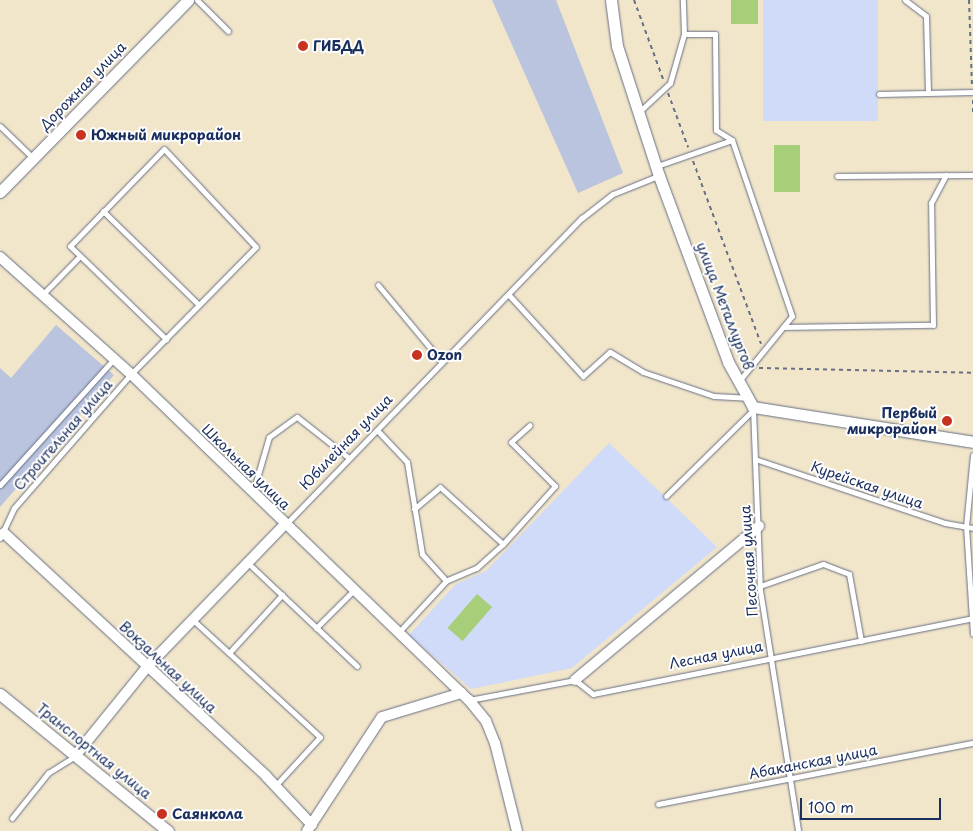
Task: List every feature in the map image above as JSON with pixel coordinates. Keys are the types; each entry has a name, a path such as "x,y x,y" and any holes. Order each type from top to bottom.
{"street":[{"name":"Дорожная улица","path":"0,192 188,0"},
{"name":"улица Металлургов","path":"611,0 618,46 637,114 738,381 751,405"},
{"name":"Школьная улица","path":"0,258 131,374 465,696 486,721 495,743 517,831"},
{"path":"751,405 973,442"},
{"name":"Юбилейная улица","path":"75,756 146,666 285,524"},
{"path":"575,680 759,526"},
{"name":"Вокзальная улица","path":"2,535 275,786 309,828"},
{"name":"Транспортная улица","path":"0,694 168,831"},
{"path":"309,828 382,717 465,696"}],"lane":[{"path":"197,0 228,31"},
{"path":"637,114 666,86 684,34 683,0"},
{"path":"904,0 926,16 928,93"},
{"path":"684,34 714,34 716,130 732,140 792,316 738,381"},
{"path":"879,94 973,92"},
{"path":"0,126 33,158"},
{"name":"Юбилейная улица","path":"285,524 582,218 613,194 657,171 691,154 732,140"},
{"name":"Строительная улица","path":"2,535 14,508 131,374 256,247 164,149 103,211"},
{"path":"783,327 932,325 931,203 946,175"},
{"path":"837,176 973,175"},
{"path":"166,339 70,246 103,211 199,305"},
{"path":"42,295 80,256"},
{"path":"378,285 442,362"},
{"path":"509,295 583,376 610,352 643,372 705,393 751,405 666,496"},
{"path":"0,485 114,359"},
{"name":"Песочная улица","path":"751,405 759,526 760,586 798,831"},
{"path":"253,493 269,437 297,417 349,458"},
{"path":"398,633 446,581 476,568 503,544 555,486 511,442 530,424"},
{"path":"377,430 407,462 422,554 446,581"},
{"path":"973,455 966,526 973,634"},
{"name":"Курейская улица","path":"755,460 945,523 973,528"},
{"path":"414,508 440,487 503,544"},
{"path":"248,563 357,666"},
{"path":"760,586 823,564 849,574 861,640"},
{"path":"316,628 354,590"},
{"path":"229,653 282,596"},
{"path":"193,619 320,737 275,786"},
{"name":"Лесная улица","path":"575,680 593,694 972,619"},
{"path":"465,696 575,680"},
{"name":"Абаканская улица","path":"658,804 789,777 973,743"},
{"path":"12,818 48,773 75,756"}],"path":[{"path":"634,0 763,351"},
{"path":"969,0 973,113"},
{"path":"749,368 973,373"}],"shaded area":[{"path":"492,0 556,0 623,173 578,193"},
{"path":"763,0 878,0 878,121 763,121"},
{"path":"56,325 114,375 0,507 0,368 11,378"},
{"path":"609,443 717,547 572,668 471,689 409,635 456,584 486,571"}],"green space":[{"path":"731,0 758,0 758,24 731,24"},
{"path":"774,145 800,145 800,192 774,192"},
{"path":"477,594 492,607 463,641 447,628"}],"place":[{"name":"ГИБДД","path":"303,46"},
{"name":"Южный микрорайон","path":"81,135"},
{"name":"Ozon","path":"417,355"},
{"name":"Первый микрорайон","path":"947,421"},
{"name":"Саянкола","path":"162,814"}]}
